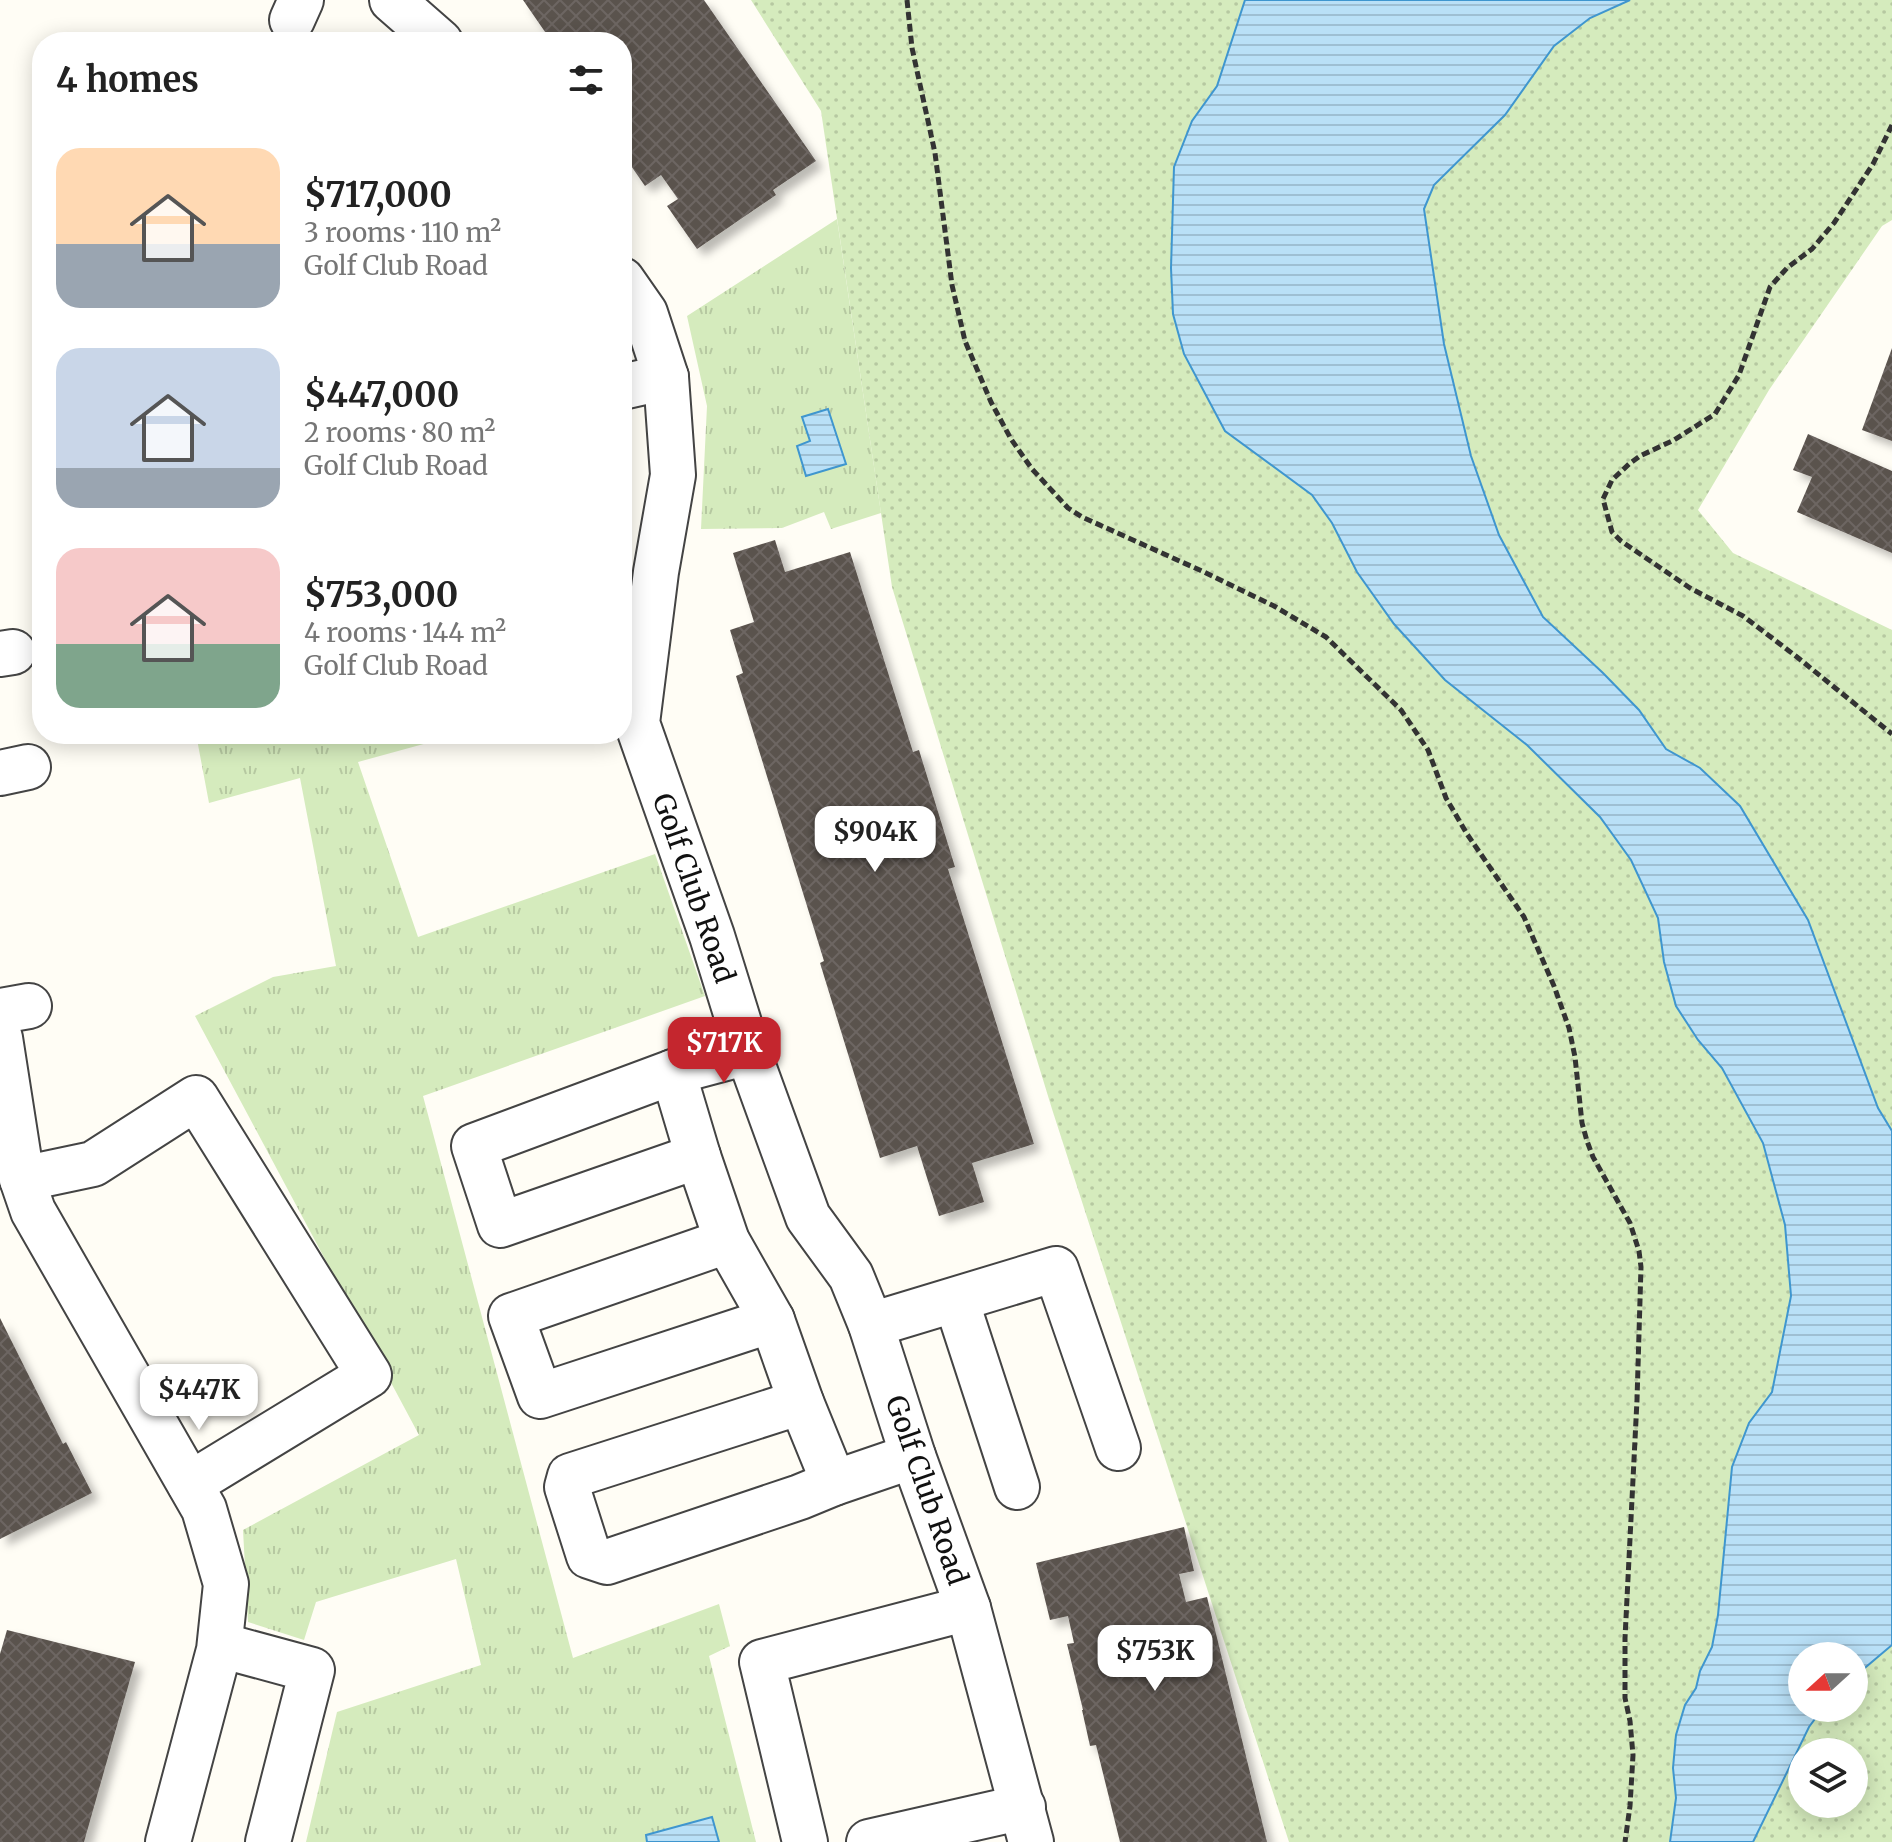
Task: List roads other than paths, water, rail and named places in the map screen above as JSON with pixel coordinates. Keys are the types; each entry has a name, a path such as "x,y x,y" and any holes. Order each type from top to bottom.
{"street":[{"path":"392,0 429,32"},
{"name":"Golf Club Road","path":"632,294 645,313 666,377 673,475 656,572 637,723 712,936 748,1052 808,1217 851,1276 871,1325 913,1456 968,1608 1027,1825"},
{"path":"632,385 666,377"},
{"path":"0,1038 22,1179 33,1211 204,1509 226,1584 220,1645 168,1842"},
{"path":"698,1156 500,1225 474,1146 673,1072 748,1052"},
{"path":"673,1072 727,1241 772,1320 801,1402 817,1490"},
{"path":"22,1179 93,1164 196,1098 369,1375 190,1484"},
{"path":"727,1241 511,1316 540,1396 772,1320"},
{"path":"871,1325 1056,1269 1118,1448"},
{"path":"956,1300 1017,1487"},
{"path":"801,1402 570,1476 567,1487 589,1556 607,1562 913,1456"},
{"path":"805,1842 762,1662 968,1608"},
{"path":"220,1645 312,1670 268,1842"},
{"path":"869,1842 1027,1825"}],"water":[{"path":"1245,0 1630,0 1590,18 1554,46 1505,115 1434,185 1424,209 1444,344 1471,456 1499,535 1543,617 1639,710 1666,749 1700,768 1740,806 1808,920 1878,1108 1892,1131 1892,1645 1868,1665 1868,1642 1788,1642 1788,1722 1813,1722 1804,1738 1788,1738 1788,1770 1753,1842 1670,1842 1676,1798 1673,1768 1676,1735 1685,1705 1696,1688 1700,1671 1712,1647 1718,1615 1732,1467 1749,1423 1772,1392 1791,1296 1785,1225 1763,1143 1722,1068 1698,1040 1676,1006 1664,962 1658,918 1631,860 1600,817 1527,745 1445,680 1394,624 1357,572 1332,523 1312,495 1225,431 1184,354 1173,314 1174,167 1192,121 1217,86"},
{"path":"828,409 846,464 806,476 797,446 810,441 802,417"},
{"path":"712,1817 719,1842 647,1842 646,1835"}]}
